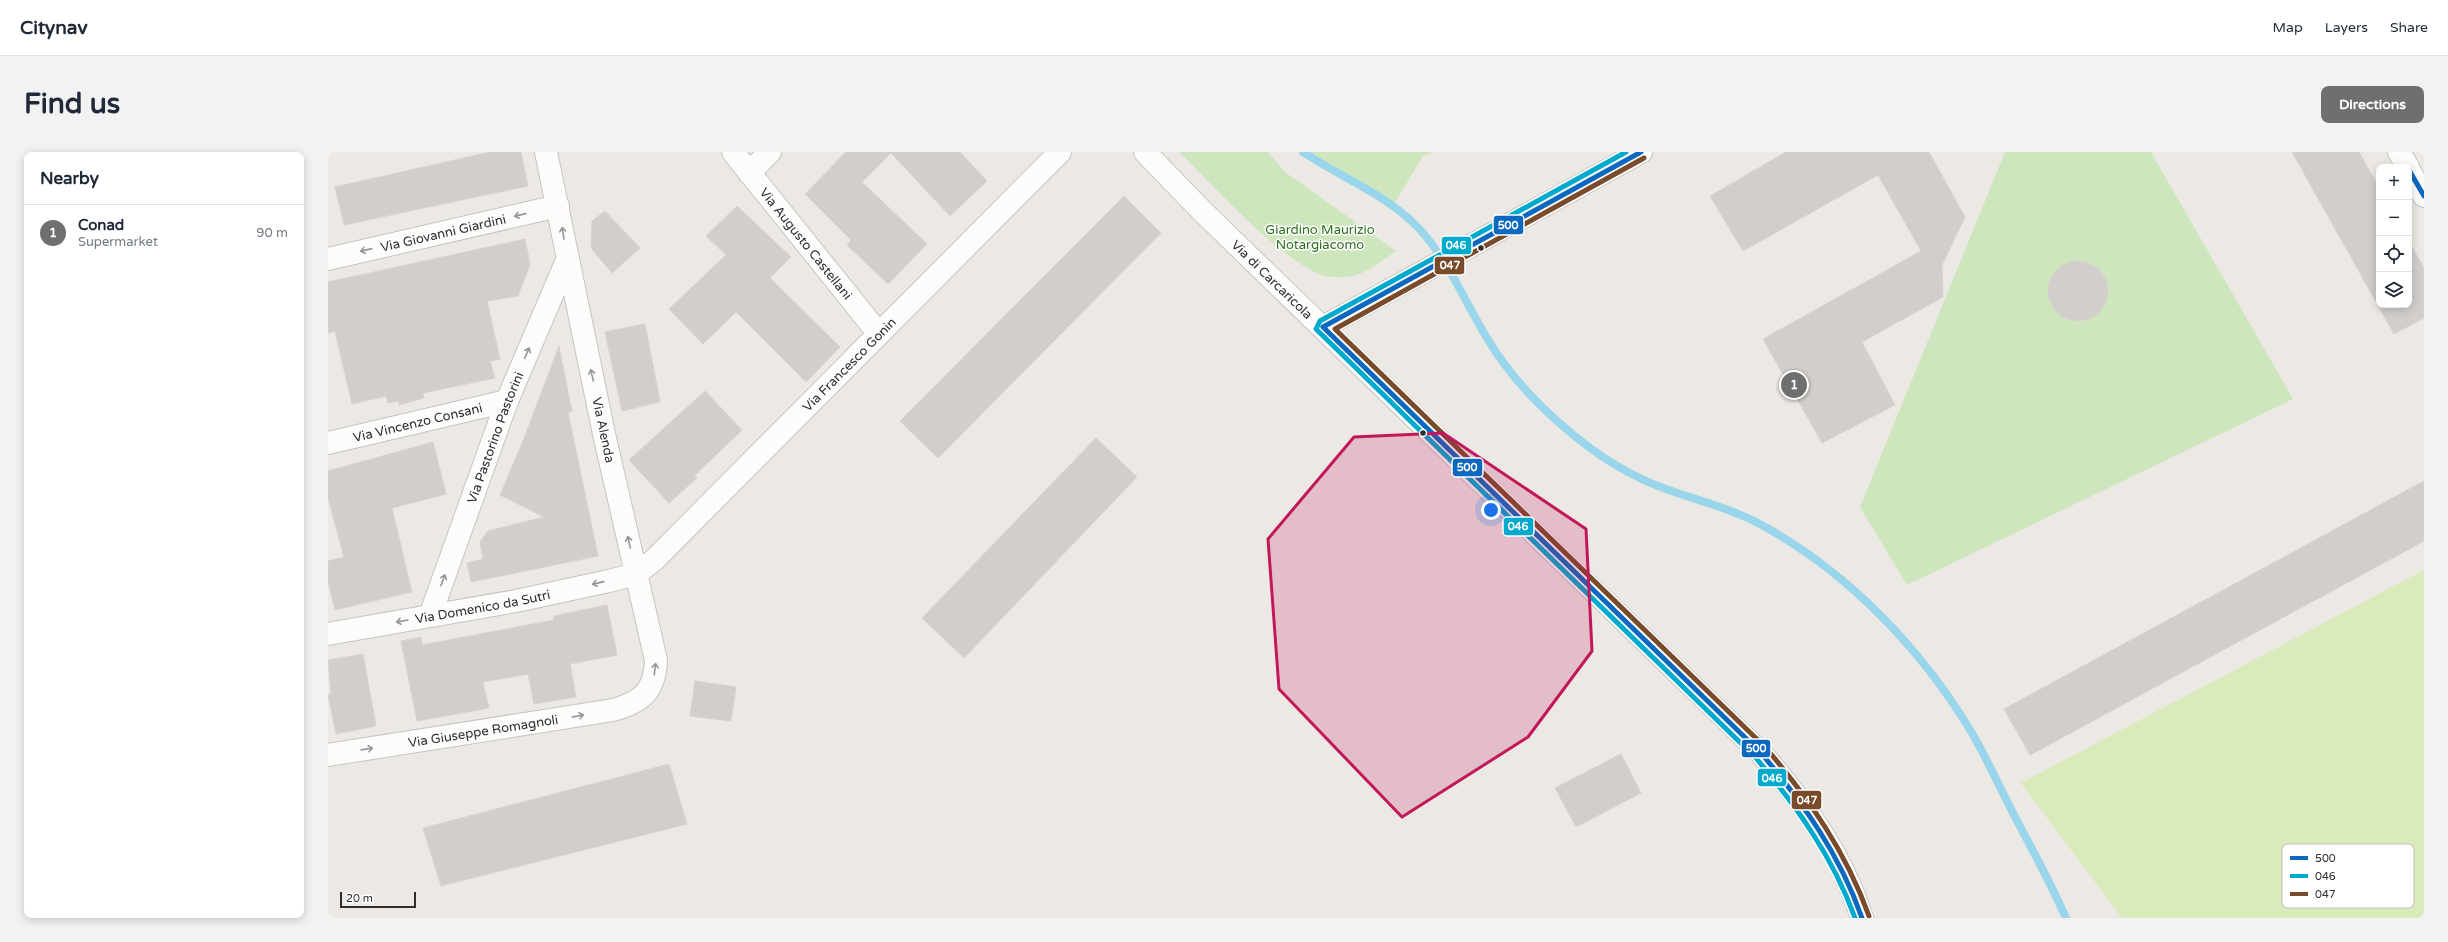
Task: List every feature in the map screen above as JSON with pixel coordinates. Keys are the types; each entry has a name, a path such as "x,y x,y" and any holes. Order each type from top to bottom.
{"street":[{"name":"Via Alenda","path":"546,152 558,206 567,260 656,660 652,686 646,694 636,701"},
{"name":"Via Augusto Castellani","path":"733,152 879,334"},
{"path":"750,173 770,152"},
{"name":"Via Francesco Gonin","path":"636,574 660,554 1060,152"},
{"name":"Via di Carcaricola","path":"1145,152 1208,216 1761,753 1801,801 1825,837 1845,874 1862,918"},
{"path":"1323,327 1641,152"},
{"path":"2399,152 2406,164"},
{"path":"2412,175 2424,196"},
{"name":"Via Giovanni Giardini","path":"328,259 558,206"},
{"name":"Via Pastorino Pastorini","path":"430,616 507,401 567,260"},
{"name":"Via Vincenzo Consani","path":"328,442 507,401"},
{"name":"Via Domenico da Sutri","path":"328,634 523,600 636,574"},
{"name":"Via Giuseppe Romagnoli","path":"328,755 613,710 636,701"}],"highlighted area":[{"path":"1443,433 1586,529 1592,651 1528,737 1402,817 1279,689 1268,539 1354,437"}],"green space":[{"name":"Giardino Maurizio Notargiacomo","path":"1179,152 1268,152 1285,172 1396,251 1372,268 1359,274 1340,277 1321,275 1303,265 1265,237"},
{"path":"1303,152 1433,152 1423,156 1393,206"},
{"path":"2005,152 2151,152 2293,399 1907,585 1860,507"},
{"path":"2424,570 2424,918 2122,918 2021,783"}],"building":[{"path":"490,152 521,152 528,186 344,225 335,187"},
{"path":"846,152 960,152 987,181 950,216 891,153 862,182 927,244 888,284 847,245 851,240 805,194"},
{"path":"1786,152 1929,152 1965,217 1942,265 1943,297 1862,342 1895,405 1822,443 1763,339 1921,251 1878,175 1743,251 1710,196"},
{"path":"2292,152 2359,152 2376,183 2376,302"},
{"path":"1124,196 1161,233 938,458 900,421"},
{"path":"737,206 791,257 770,278 840,347 806,382 736,312 703,344 669,309 726,255 706,236"},
{"path":"605,211 640,248 612,273 591,248 592,221"},
{"path":"525,239 530,264 518,296 487,301 500,359 490,361 495,378 423,393 424,398 399,405 399,401 388,403 386,396 352,404 335,331 328,333 328,282"},
{"path":"2412,247 2424,268 2424,318 2394,334 2379,308 2412,308"},
{"path":"2078,261 2095,266 2103,274 2108,291 2103,308 2095,316 2078,321 2061,316 2053,308 2048,291 2053,274 2061,266"},
{"path":"645,324 660,402 622,411 605,332"},
{"path":"559,346 572,412 568,412 598,556 471,582 467,563 483,559 480,542 488,531 544,517 500,495 523,441"},
{"path":"705,391 742,430 694,476 697,478 669,503 629,460"},
{"path":"1096,438 1137,477 964,658 922,618"},
{"path":"433,442 446,494 392,508 412,592 335,610 328,581 328,561 344,557 328,498 328,471"},
{"path":"2424,481 2424,541 2030,755 2004,709"},
{"path":"607,605 617,655 570,664 576,697 534,704 528,674 483,682 489,708 417,721 401,641 421,637 422,645 554,620 554,616"},
{"path":"363,654 376,726 336,734 328,695 331,694 328,660"},
{"path":"695,681 736,687 731,721 690,716"},
{"path":"1621,754 1641,793 1576,827 1555,788"},
{"path":"669,764 687,824 441,886 423,828"}],"waterway":[{"path":"1303,152 1382,198 1410,220 1423,233 1433,245 1457,284 1479,325 1503,363 1532,397 1576,437 1614,464 1640,478 1655,485 1725,509 1758,523 1790,542 1821,564 1851,588 1879,614 1929,671 1952,702 1972,733 2066,918"}],"transit line":[{"name":"046","path":"1626,152 1320,321 1316,329 1756,758 1800,814 1825,853 1855,918"},
{"name":"500","path":"1323,327 1641,152"},
{"name":"047","path":"1644,158 1335,329 1766,748 1812,807 1838,848 1860,893 1869,916"},
{"name":"500","path":"2412,175 2424,196"},
{"name":"500","path":"1323,327 1761,753 1792,791 1832,852 1843,873 1862,918"}],"place":[{"name":"Conad","path":"1794,385"}]}
